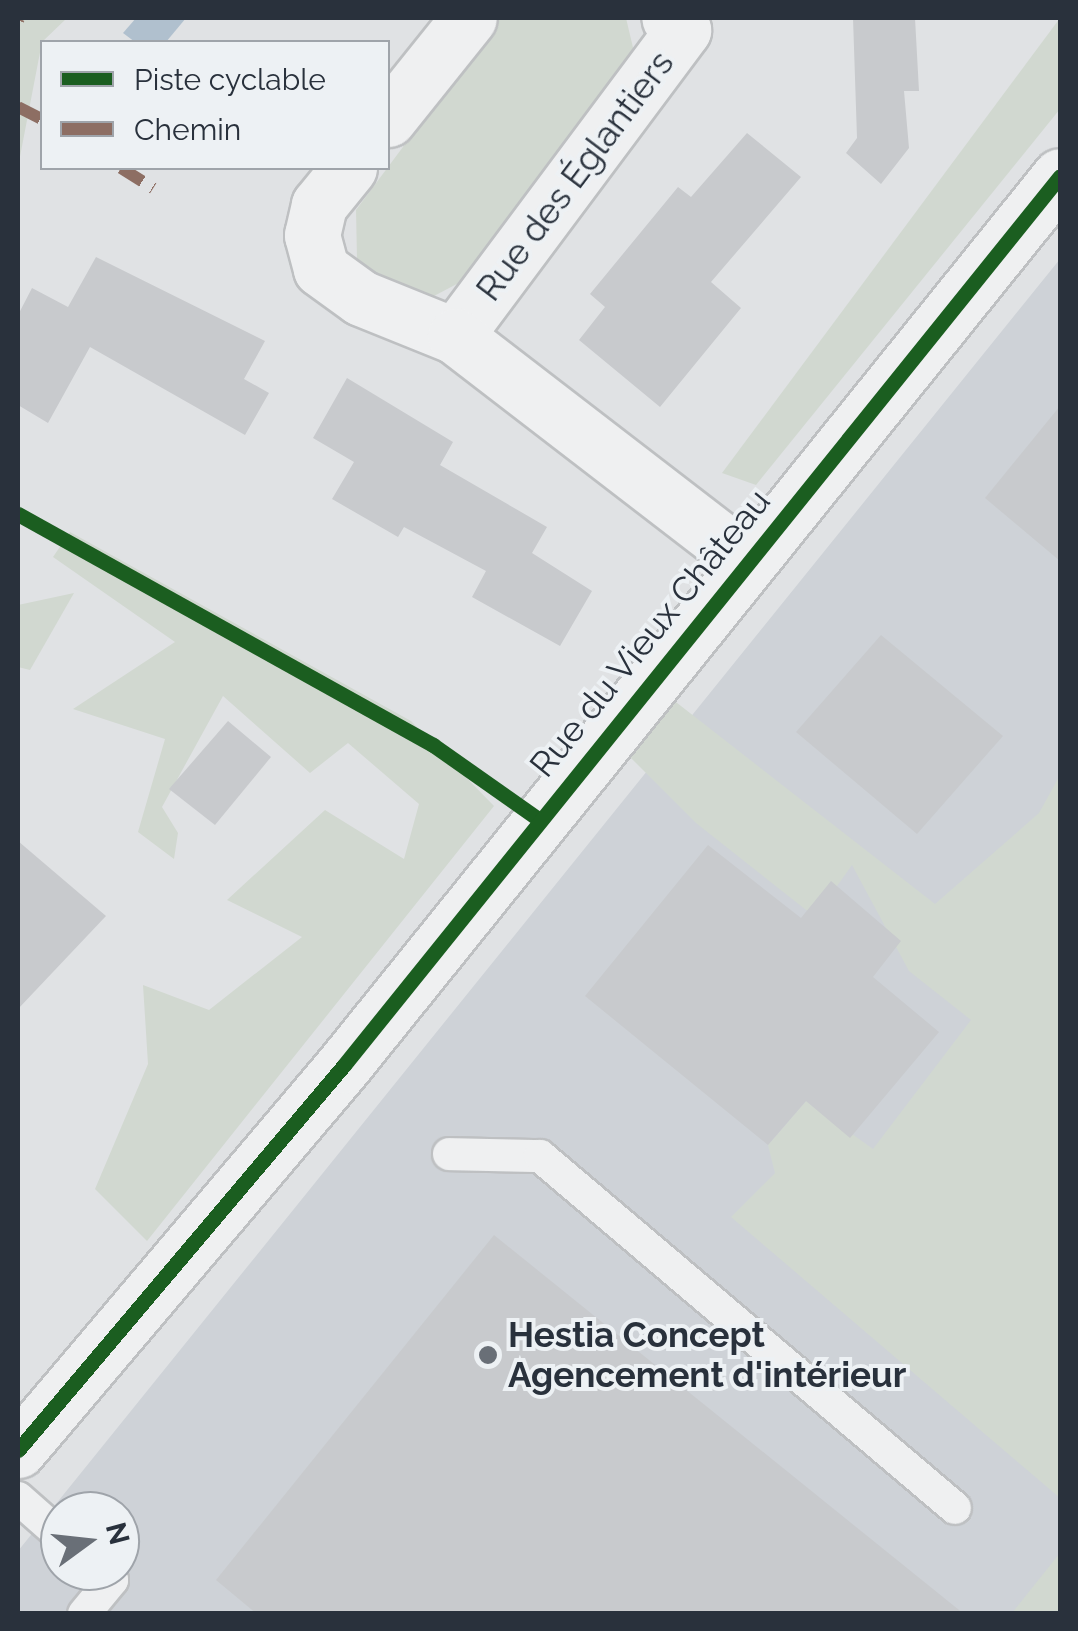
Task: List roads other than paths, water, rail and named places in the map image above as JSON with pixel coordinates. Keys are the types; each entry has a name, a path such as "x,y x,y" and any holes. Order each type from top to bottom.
{"street":[{"path":"390,117 469,18"},
{"name":"Rue des Églantiers","path":"455,336 683,30 668,18"},
{"name":"Rue des Églantiers","path":"347,170 319,205 312,236 321,270 361,298 455,336 748,562"},
{"name":"Rue du Vieux Château","path":"18,1450 344,1065 1060,176"}],"lane":[{"path":"449,1154 540,1156 955,1508"},
{"path":"18,1498 40,1517"},
{"path":"84,1614 103,1591"}],"water":[{"path":"136,18 186,18 168,40 132,40 123,33"}],"place":[{"name":"Hestia Concept Agencement d'intérieur","path":"488,1355"}]}
